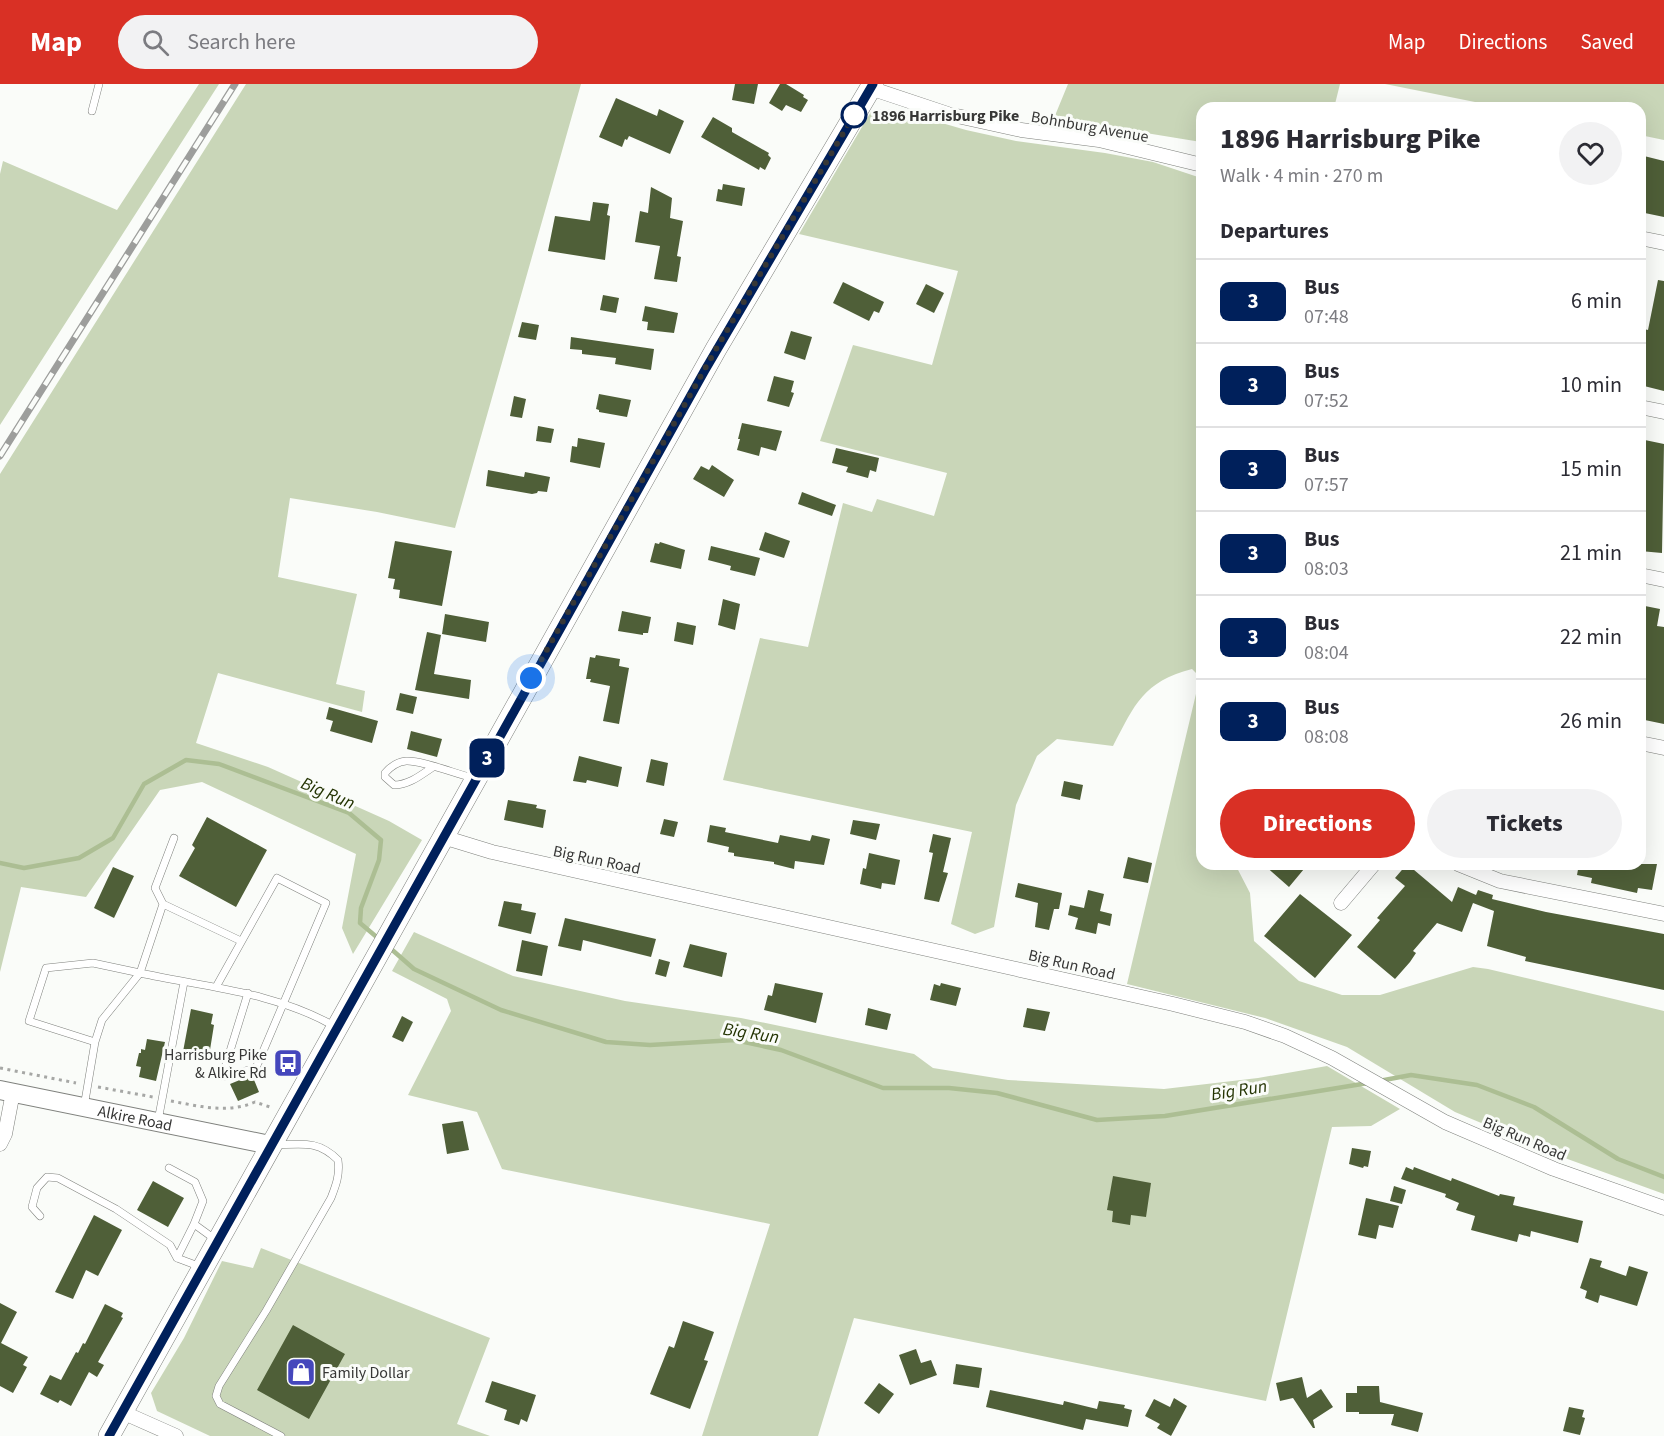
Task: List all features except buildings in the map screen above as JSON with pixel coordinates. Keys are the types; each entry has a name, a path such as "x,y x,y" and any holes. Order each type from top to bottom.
{"main road":[{"path":"109,1436 716,349 871,86"},
{"name":"Alkire Road","path":"7,1091 270,1145"}],"street":[{"name":"Bohnburg Avenue","path":"871,86 948,114 1021,130 1099,140 1196,164"},
{"path":"1646,239 1664,243"},
{"path":"1646,408 1664,412"},
{"path":"1646,576 1664,580"},
{"path":"1646,744 1664,748"},
{"name":"Big Run Road","path":"443,837 492,852 1245,1022 1332,1058 1445,1122 1554,1169 1664,1208"},
{"path":"1341,903 1369,870"},
{"path":"1473,870 1500,881 1664,914"},
{"path":"0,1144 5,1134 7,1091"},
{"path":"122,1412 176,1436"}],"lane":[{"path":"92,111 99,84"},
{"path":"433,767 409,783 401,785 394,785 385,777 385,773 391,766 408,761 433,767 476,779"},
{"path":"174,838 155,888 163,904 241,941"},
{"path":"216,987 277,878 327,903 256,1068 222,1077 248,993"},
{"path":"84,1107 95,1042 102,1020 140,973 163,904"},
{"path":"95,1042 29,1021 46,968 93,963 248,993 315,1015 337,1027"},
{"path":"158,1122 184,982"},
{"path":"270,1145 308,1143 322,1147 338,1160 340,1170 331,1198 266,1311 219,1386 216,1396 220,1404 281,1436"},
{"path":"169,1168 195,1182 203,1201 177,1258"},
{"path":"40,1216 32,1207 37,1188 47,1177 58,1178 116,1209 170,1245 177,1258 203,1268"},
{"path":"194,1224 218,1241"}],"path":[{"path":"0,1068 220,1109 243,1108 255,1102 289,1114"}],"green space":[{"path":"199,84 219,84 0,425 0,174 3,161 117,210"},
{"path":"246,84 581,84 455,528 290,498 278,577 357,594 336,684 365,691 362,712 218,673 196,743 268,767 389,821 422,840 353,954 342,928 356,854 202,782 160,790 86,897 21,887 0,972 0,474"},
{"path":"1068,84 1340,84 1336,102 1196,102 1196,141 1054,118"},
{"path":"1385,84 1664,84 1664,140 1646,136 1646,102 1475,102"},
{"path":"894,109 966,130 1016,141 1153,162 1196,176 1196,673 1192,669 1175,674 1151,688 1135,707 1113,746 1057,739 1037,756 1016,805 994,927 975,934 951,924 972,832 723,780 760,638 808,647 843,503 872,512 877,499 934,516 947,473 820,441 853,345 932,365 958,271 799,234 872,110"},
{"path":"1196,694 1196,870 1238,870 1250,893 1254,941 1299,981 1342,995 1380,995 1473,967 1664,1011 1664,1194 1562,1157 1455,1112 1347,1047 1265,1018 1127,984"},
{"path":"414,932 513,976 625,1001 741,1018 914,1054 933,1068 1008,1080 1164,1089 1258,1078 1327,1066 1400,1109 1371,1126 1332,1127 1266,1401 854,1318 818,1436 702,1436 770,1224 502,1169 477,1112 408,1095 451,1011 447,999 392,971"},
{"path":"261,1248 490,1338 457,1424 490,1436 210,1436 157,1411 151,1393 184,1338 222,1261 253,1268"}],"waterway":[{"name":"Big Run","path":"0,863 24,868 79,858 113,838 144,784 186,760 219,764 349,813 381,840 379,860 361,908 360,923 379,939"},
{"name":"Big Run","path":"390,948 414,969 501,1010 606,1042 650,1045 735,1040 781,1050 883,1088 949,1088 997,1093 1097,1120 1165,1116 1368,1083"},
{"name":"Big Run","path":"1379,1081 1411,1075 1477,1085 1534,1107 1618,1159 1664,1177"}],"railway":[{"path":"0,456 235,84"}],"bus line":[{"name":"3","path":"109,1436 705,370 873,84"}],"place":[{"name":"1896 Harrisburg Pike","path":"854,115"},
{"name":"Harrisburg Pike & Alkire Rd","path":"288,1063"},
{"name":"Family Dollar","path":"301,1372"}],"route":[{"path":"531,678 716,349 854,115"}]}
